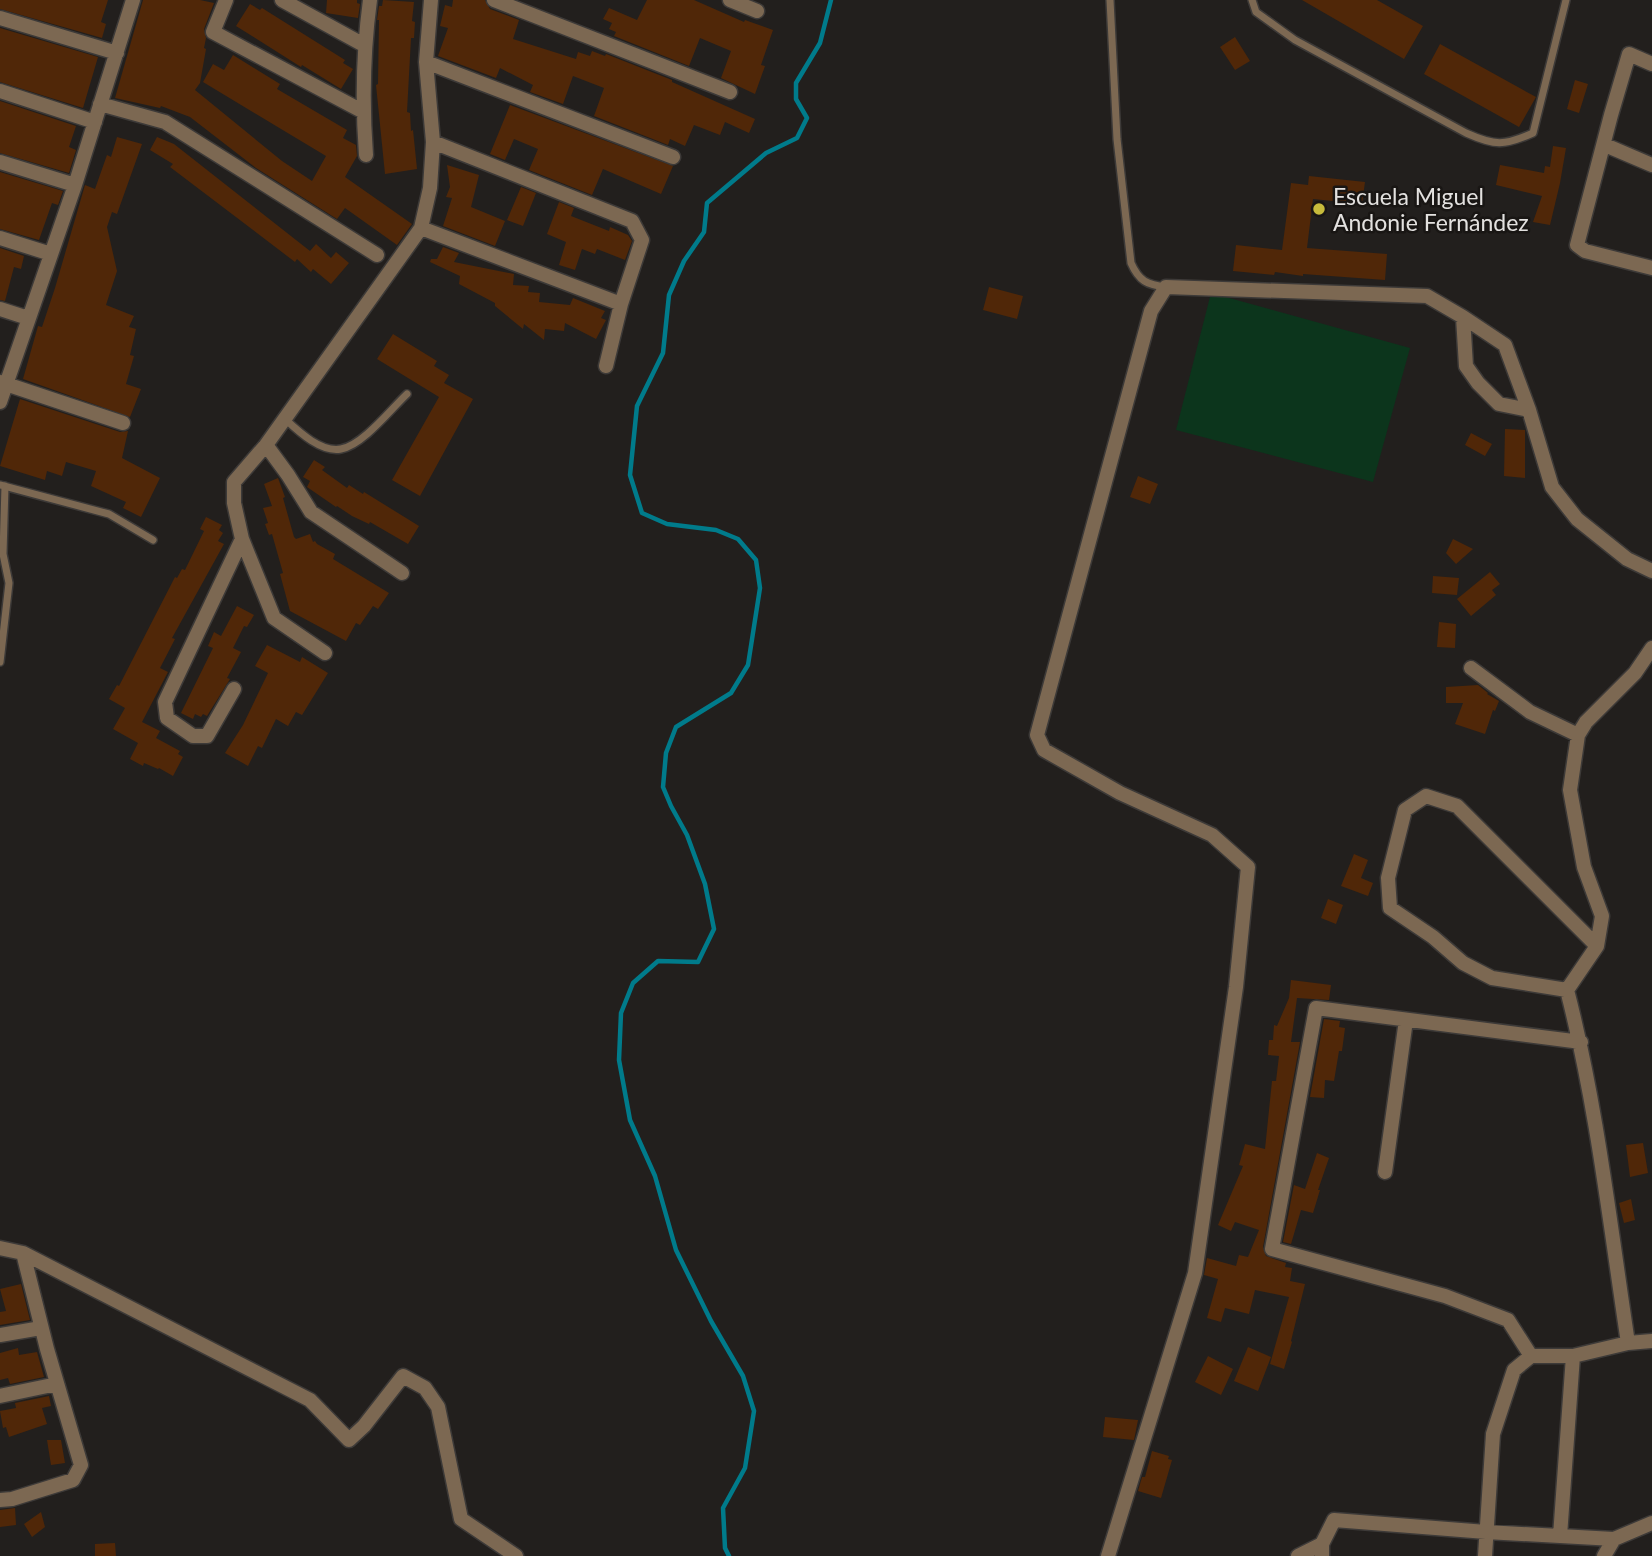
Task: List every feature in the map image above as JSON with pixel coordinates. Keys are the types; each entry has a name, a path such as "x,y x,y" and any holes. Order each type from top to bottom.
{"street":[{"path":"0,402 3,383 75,184 133,0"},
{"path":"226,0 214,32 362,111"},
{"path":"282,0 364,45"},
{"path":"366,155 362,111 364,45 370,0"},
{"path":"325,653 274,618 242,539 234,503 234,482 266,444 421,228 430,188 433,142 426,62 431,0"},
{"path":"494,0 730,92"},
{"path":"730,0 757,10"},
{"path":"0,18 117,53"},
{"path":"1652,64 1629,54 1577,245 1585,251 1652,268"},
{"path":"426,62 673,157"},
{"path":"0,91 95,122"},
{"path":"100,104 165,122 377,255"},
{"path":"433,142 632,221 642,240 621,304 606,366"},
{"path":"1605,145 1652,165"},
{"path":"0,162 75,184"},
{"path":"421,228 621,304"},
{"path":"0,238 51,254"},
{"path":"1108,1556 1195,1273 1236,987 1248,867 1212,835 1120,793 1045,750 1037,735 1151,311 1167,286 1427,296 1505,345 1529,410 1552,486 1577,519 1627,559 1652,571"},
{"path":"0,309 28,318"},
{"path":"1463,317 1466,366 1478,383 1499,404 1529,410"},
{"path":"3,383 123,422"},
{"path":"266,444 311,512 402,573"},
{"path":"234,688 207,736 193,736 167,718 165,702 242,539"},
{"path":"1628,1343 1581,1042 1567,990 1597,946 1602,915 1584,867 1570,790 1578,735 1586,722 1635,673 1652,648"},
{"path":"1471,668 1530,712 1578,735"},
{"path":"1567,990 1492,978 1463,964 1433,937 1390,908 1388,878 1405,810 1426,796 1457,806 1597,946"},
{"path":"1531,1356 1508,1321 1446,1296 1272,1249 1316,1008 1581,1042"},
{"path":"1385,1172 1406,1020"},
{"path":"0,1248 23,1253 310,1400 349,1440 364,1426 403,1376 425,1388 438,1407 461,1519 516,1556"},
{"path":"0,1500 12,1499 73,1480 81,1465 41,1328 23,1253"},
{"path":"0,1335 41,1328"},
{"path":"1485,1556 1493,1434 1514,1370 1531,1356 1573,1356 1628,1343 1652,1341"},
{"path":"1560,1536 1573,1356"},
{"path":"0,1396 57,1384"},
{"path":"1298,1556 1322,1550 1334,1520 1614,1539 1652,1523"},
{"path":"1604,1556 1614,1539"}],"lane":[{"path":"1110,0 1117,139 1131,263 1136,275 1148,285 1167,286"},
{"path":"1252,0 1256,12 1295,40 1466,133 1486,142 1502,145 1533,133 1566,0"},
{"path":"284,419 323,446 340,450 356,442 407,394"},
{"path":"0,662 9,583 3,554 3,485 109,514 153,540"}],"green space":[{"path":"1211,293 1410,348 1373,482 1176,430"}],"building":[{"path":"0,0 108,0 101,22 106,24 102,38 0,9"},
{"path":"143,0 200,0 214,3 204,29 206,49 200,83 195,90 282,161 312,181 326,156 203,82 213,64 224,70 233,55 280,84 277,89 347,130 343,138 356,145 357,156 345,177 412,224 397,245 345,208 337,219 256,168 190,117 161,106 160,108 115,98"},
{"path":"327,0 357,0 360,4 358,18 326,13"},
{"path":"383,0 414,2 414,38 411,38 407,112 410,113 411,131 413,130 417,169 385,174 376,85 377,20 379,6 382,6"},
{"path":"453,0 485,0 490,9 519,20 513,39 576,59 578,52 590,56 592,51 605,56 606,54 672,80 755,119 749,133 725,122 720,135 694,125 685,146 670,139 668,145 594,116 604,88 573,76 563,104 530,92 533,85 500,68 496,78 438,56 448,28 440,26 445,5 452,7"},
{"path":"647,0 694,0 744,22 745,20 773,30 755,94 721,78 731,51 700,38 689,66 614,36 616,32 609,29 612,23 603,19 609,8 637,20"},
{"path":"1302,0 1377,0 1423,26 1404,59"},
{"path":"250,4 260,10 262,8 345,60 343,63 353,69 341,89 236,26"},
{"path":"0,28 98,57 83,108 0,82"},
{"path":"1235,37 1250,61 1235,70 1220,47"},
{"path":"1440,44 1536,97 1519,127 1424,74"},
{"path":"1575,80 1588,84 1579,113 1567,109"},
{"path":"0,101 76,126 69,147 76,150 69,173 0,153"},
{"path":"510,105 673,166 661,194 603,169 592,195 529,170 538,149 514,139 505,160 490,154"},
{"path":"117,137 142,144 117,214 112,212 107,227 117,271 106,305 134,316 129,327 136,329 130,355 134,356 126,384 141,389 130,417 23,379 38,326 42,327 55,288 85,185 95,189 107,155 111,157"},
{"path":"157,137 174,144 310,251 316,244 331,258 336,252 349,263 331,284 313,269 311,272 297,259 295,262 170,167 173,164 150,150"},
{"path":"1553,146 1566,148 1550,225 1533,222 1542,196 1496,185 1500,165 1544,173 1545,166 1550,167"},
{"path":"447,165 479,175 471,207 505,221 495,246 443,226 452,198 446,197 450,187"},
{"path":"0,172 63,191 58,205 52,203 39,240 0,229"},
{"path":"1309,176 1365,182 1362,204 1313,199 1307,248 1387,254 1385,280 1233,271 1236,245 1282,250 1291,183 1308,185"},
{"path":"521,187 536,193 523,226 507,220"},
{"path":"559,202 574,208 571,216 609,231 610,227 628,235 632,241 625,260 597,249 595,254 582,249 575,270 559,265 566,242 547,234"},
{"path":"443,247 459,253 454,262 514,274 513,285 529,286 528,292 540,293 539,302 570,305 573,298 605,311 601,318 606,320 596,339 565,323 564,331 545,329 544,340 524,324 523,329 495,306 495,303 459,284 460,276 430,262 431,259 437,259"},
{"path":"0,248 24,256 21,269 14,267 5,301 0,300"},
{"path":"989,287 1023,296 1017,319 983,310"},
{"path":"393,334 437,361 434,366 449,375 444,383 473,399 420,496 392,480 439,397 377,359"},
{"path":"20,399 120,432 128,431 122,458 160,478 141,517 123,508 126,502 91,486 96,471 66,462 62,476 47,471 45,480 0,466"},
{"path":"1505,429 1525,430 1525,478 1504,476"},
{"path":"1471,433 1492,444 1485,456 1465,445"},
{"path":"314,460 325,467 322,470 347,488 349,485 363,494 364,492 419,526 408,544 370,522 369,524 336,507 307,487 310,481 303,477"},
{"path":"1138,476 1158,484 1150,504 1130,497"},
{"path":"278,478 294,537 296,539 310,534 313,542 335,554 333,559 389,593 378,609 373,606 360,625 356,623 346,641 290,611 280,574 283,573 272,534 269,535 265,524 268,523 263,508 272,506 264,484"},
{"path":"206,517 222,525 219,530 223,533 218,541 224,544 172,638 175,639 160,668 168,672 142,722 160,731 156,738 180,751 178,754 183,757 173,776 159,768 144,763 143,766 130,759 138,743 113,729 125,708 109,699 117,685 119,686 175,577 177,578 182,569 185,570 204,531 200,529"},
{"path":"1453,539 1473,549 1456,564 1446,553"},
{"path":"1490,572 1500,584 1492,590 1496,595 1471,616 1457,599"},
{"path":"1433,576 1459,578 1457,595 1432,593"},
{"path":"237,606 254,615 247,627 244,626 233,648 241,652 227,678 230,679 207,716 195,714 193,719 181,713 213,648 208,646 214,632 221,636"},
{"path":"1439,622 1456,624 1455,648 1437,647"},
{"path":"267,645 300,662 302,657 328,673 302,715 296,712 288,726 276,719 262,748 258,746 248,766 225,753 243,725 268,673 255,666"},
{"path":"1478,685 1499,701 1485,734 1455,724 1463,703 1446,703 1446,687"},
{"path":"1354,854 1368,860 1361,878 1373,883 1368,896 1341,886"},
{"path":"1328,899 1343,905 1336,924 1321,918"},
{"path":"1291,980 1331,985 1329,1000 1297,998 1291,1042 1300,1042 1263,1247 1266,1256 1292,1268 1290,1281 1305,1284 1284,1369 1270,1364 1289,1297 1255,1290 1249,1314 1225,1308 1221,1322 1207,1318 1218,1279 1204,1275 1207,1258 1236,1266 1239,1255 1248,1257 1259,1230 1235,1222 1231,1231 1218,1225 1243,1166 1239,1165 1245,1144 1265,1149 1272,1081 1276,1081 1279,1056 1268,1055 1269,1040 1273,1040 1274,1025 1277,1026 1289,998"},
{"path":"1324,1019 1340,1021 1339,1027 1345,1028 1342,1051 1339,1051 1334,1081 1325,1080 1324,1098 1310,1097"},
{"path":"1643,1143 1648,1173 1630,1177 1626,1145"},
{"path":"1317,1153 1329,1158 1313,1213 1301,1210 1291,1244 1283,1242 1294,1185 1305,1189"},
{"path":"1631,1199 1635,1220 1624,1223 1619,1203"},
{"path":"21,1284 30,1320 0,1325 0,1312 6,1311 0,1289"},
{"path":"1248,1347 1271,1357 1258,1391 1234,1381"},
{"path":"18,1348 19,1355 37,1352 44,1377 10,1384 8,1378 0,1380 0,1353"},
{"path":"1208,1356 1233,1369 1221,1395 1195,1382"},
{"path":"49,1396 51,1406 42,1408 47,1424 9,1437 6,1427 3,1428 0,1411 16,1408 15,1403"},
{"path":"1105,1417 1138,1420 1134,1440 1103,1437"},
{"path":"47,1440 61,1440 65,1463 51,1465"},
{"path":"1152,1451 1169,1456 1168,1459 1172,1460 1161,1498 1138,1491"},
{"path":"15,1508 16,1525 0,1527 0,1510"},
{"path":"41,1512 45,1527 32,1537 24,1524"},
{"path":"115,1543 116,1556 95,1556 95,1544"}],"waterway":[{"path":"729,1556 725,1548 723,1508 745,1468 754,1411 743,1376 711,1321 676,1250 655,1176 630,1120 619,1060 621,1013 633,983 658,961 698,962 714,929 705,884 687,835 663,787 666,753 676,727 731,693 748,665 760,588 756,560 738,539 716,530 667,524 642,513 630,475 637,406 663,353 669,295 684,261 704,232 707,203 766,153 797,138 807,118 796,99 796,83 820,43 831,0"}],"place":[{"name":"Escuela Miguel Andonie Fernández","path":"1319,209"}]}
